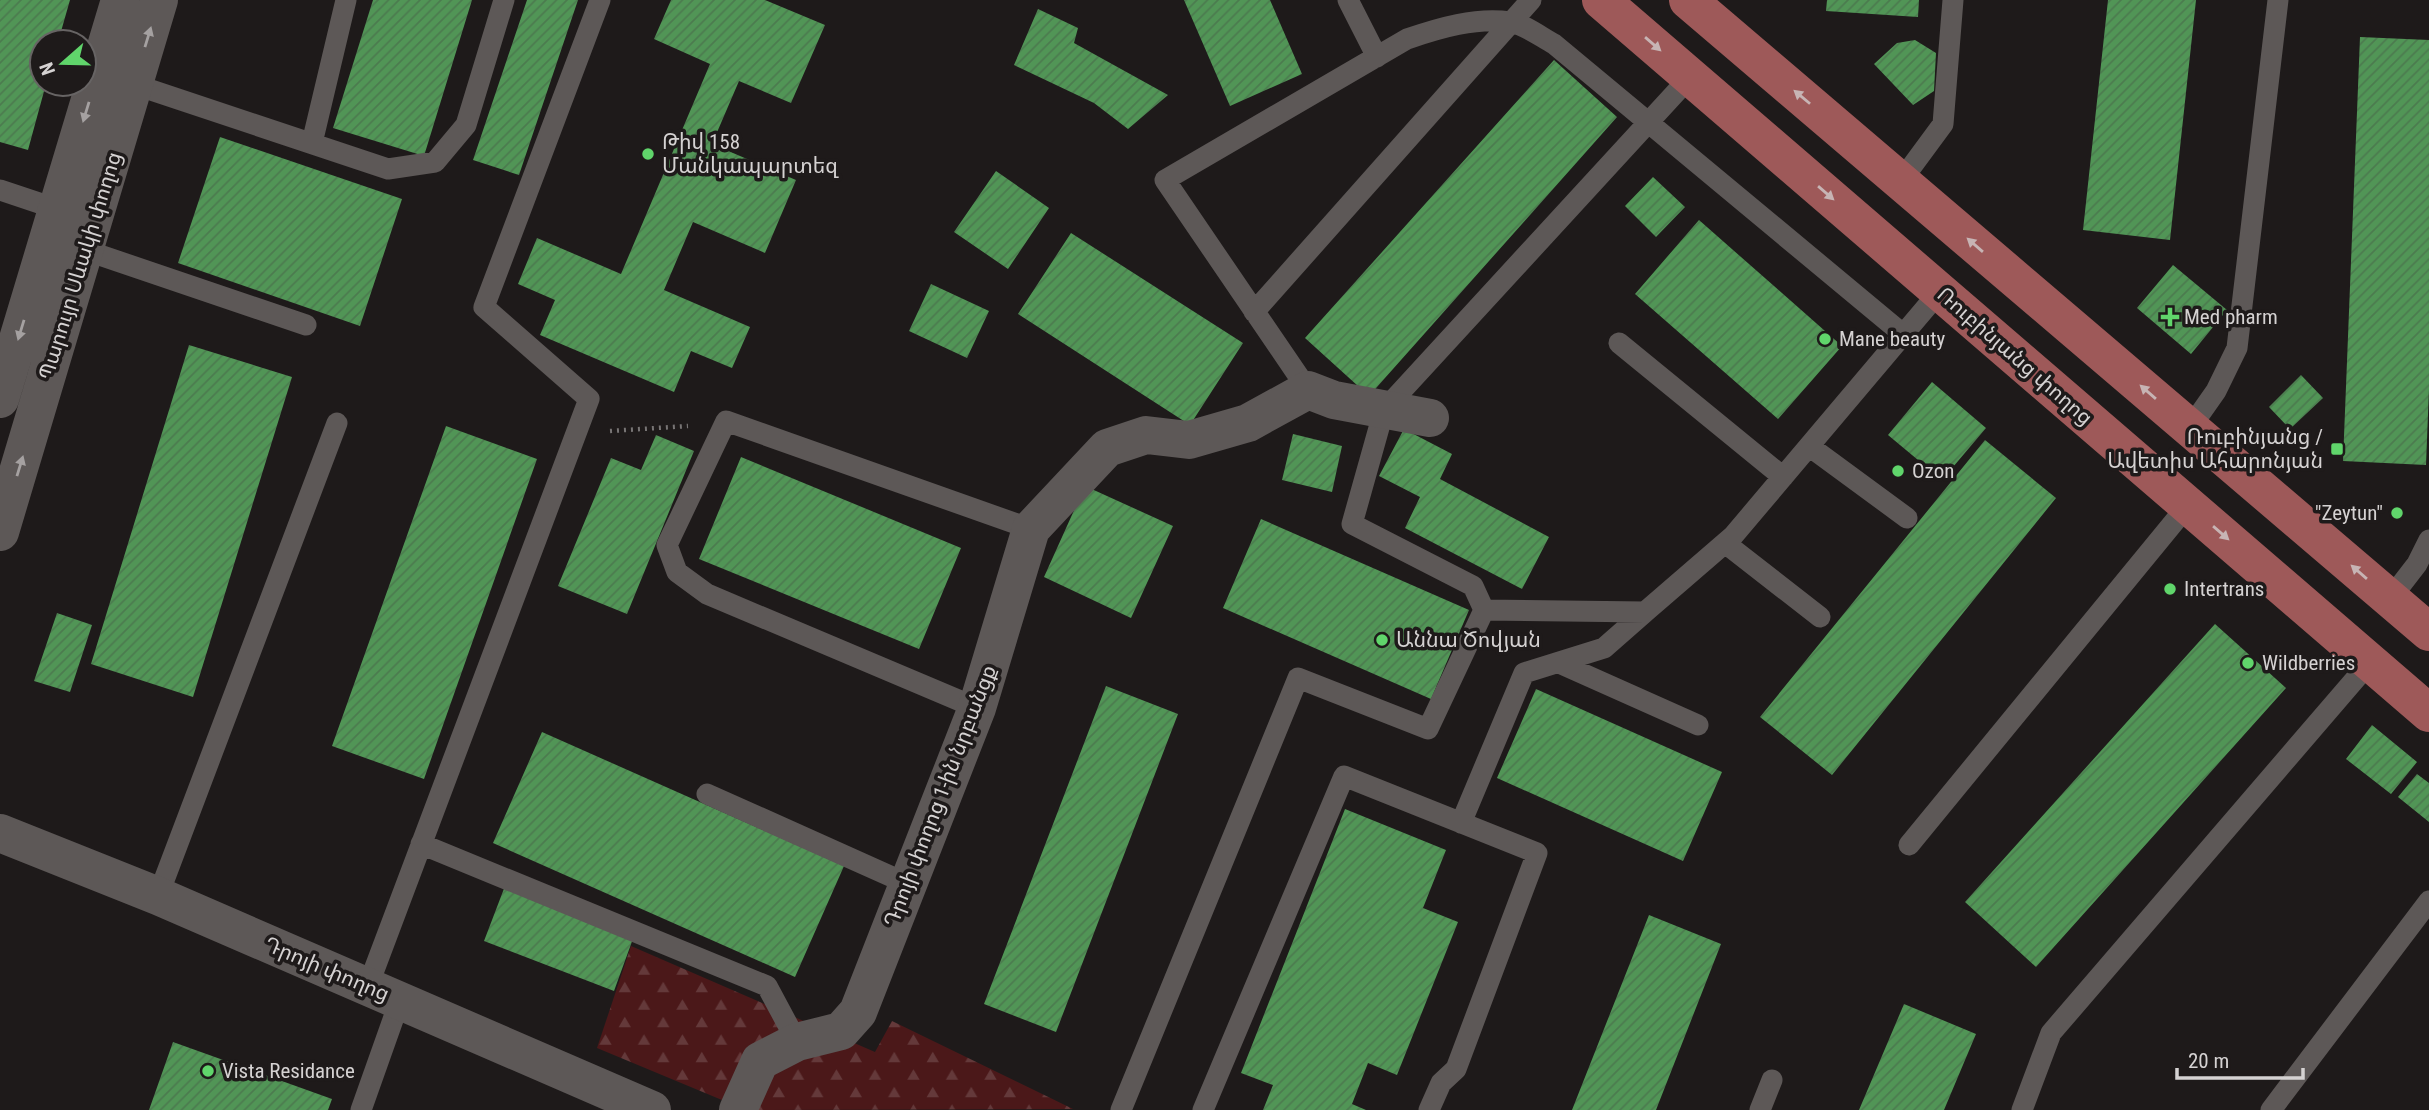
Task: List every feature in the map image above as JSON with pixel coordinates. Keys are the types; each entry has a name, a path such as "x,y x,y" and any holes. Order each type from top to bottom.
{"main road":[{"name":"Ռուբինյանց փողոց","path":"1601,0 2429,713"},
{"path":"1688,0 2429,632"}],"street":[{"name":"Պարույր Սևակի փողոց","path":"0,531 84,250 116,79 120,0"},
{"name":"Պարույր Սևակի փողոց","path":"0,399 53,224 116,79 159,0"},
{"path":"1308,390 1334,400 1430,418"},
{"name":"Դրոյի փողոց 1-ին նրբանցք","path":"738,1110 760,1061 797,1042 841,1031 858,1012 977,708 1031,529 1107,448 1146,435 1189,440 1248,423 1308,390"},
{"name":"Դրոյի փողոց","path":"0,833 158,896 652,1110"}],"lane":[{"path":"312,143 346,0"},
{"path":"116,79 388,169 435,162 466,125 504,0"},
{"path":"361,1110 384,993 421,844 589,399 484,307 600,0"},
{"path":"1348,0 1377,57"},
{"path":"1254,312 1531,0"},
{"path":"1901,181 1942,124 1952,0"},
{"path":"2190,428 2216,391 2237,348 2278,0"},
{"path":"1308,390 1166,180 1408,39 1440,28 1478,22 1512,22 1554,44 1904,335"},
{"path":"1121,1110 1297,678 1428,729 1484,610 1474,586 1352,524 1384,410 1690,76"},
{"path":"0,190 53,224 84,250 306,325"},
{"path":"1461,823 1524,674 1604,648 1725,544 1940,291"},
{"path":"1619,343 1783,477"},
{"path":"977,708 707,594 677,572 667,545 726,421 1031,529"},
{"path":"158,896 337,423"},
{"path":"1809,446 1907,518"},
{"path":"1909,845 2188,505"},
{"path":"2390,599 2417,564 2429,540"},
{"path":"1725,544 1820,617"},
{"path":"1484,610 1645,612"},
{"path":"2022,1110 2051,1034 2370,662"},
{"path":"1559,663 1698,725"},
{"path":"1203,1110 1344,776 1537,853 1456,1069 1441,1083 1429,1110"},
{"path":"706,794 908,884"},
{"path":"421,844 767,986 797,1042"},
{"path":"2271,1110 2429,901"},
{"path":"1760,1110 1772,1080"}],"path":[{"path":"578,429 592,433 641,428 668,429 726,421"}],"green space":[{"path":"631,946 875,1052 892,1021 1073,1109 746,1110 597,1048"}],"building":[{"path":"0,0 70,0 62,28 28,28 28,98 42,98 28,150 0,142"},
{"path":"373,0 472,0 424,156 333,128"},
{"path":"527,0 578,0 519,175 473,160"},
{"path":"671,0 765,0 825,25 791,103 739,81 712,144 796,180 765,253 693,222 664,290 750,327 732,368 691,351 674,392 540,335 555,300 518,284 537,238 621,274 710,64 654,39"},
{"path":"1184,0 1270,0 1302,74 1230,106"},
{"path":"1827,0 1919,0 1918,17 1826,11"},
{"path":"2108,0 2196,0 2170,240 2083,230"},
{"path":"1038,9 1078,28 1074,43 1168,95 1128,129 1094,103 1014,65"},
{"path":"2360,37 2429,40 2429,389 2426,465 2343,461"},
{"path":"1915,40 1936,53 1934,91 1913,105 1874,64 1897,43"},
{"path":"1554,60 1617,117 1369,396 1305,338"},
{"path":"220,137 402,199 360,326 178,263"},
{"path":"996,171 1049,208 1008,269 954,232"},
{"path":"1653,177 1685,207 1656,237 1625,206"},
{"path":"1699,220 1842,346 1778,419 1635,294"},
{"path":"1071,233 1243,343 1190,425 1018,314"},
{"path":"2173,265 2227,310 2191,354 2137,308"},
{"path":"931,284 989,311 967,358 909,331"},
{"path":"189,345 292,377 193,697 91,664"},
{"path":"2301,375 2323,398 2290,429 2269,407"},
{"path":"1932,382 1986,428 1942,480 1888,435"},
{"path":"446,426 537,459 424,779 332,746"},
{"path":"1404,429 1452,454 1440,479 1549,537 1522,589 1405,528 1420,497 1379,476"},
{"path":"1293,434 1342,446 1332,492 1282,480"},
{"path":"656,435 694,451 627,614 558,586 611,458 641,470"},
{"path":"1985,440 2056,498 1832,775 1760,717"},
{"path":"741,457 961,548 919,649 699,559"},
{"path":"1085,486 1173,526 1131,618 1044,577"},
{"path":"1261,519 1469,610 1431,699 1223,608"},
{"path":"57,613 92,625 70,692 34,681"},
{"path":"2215,624 2286,688 2036,967 1965,902"},
{"path":"1106,686 1178,714 1056,1032 984,1004"},
{"path":"1536,689 1722,772 1683,861 1497,778"},
{"path":"2372,725 2417,762 2391,794 2346,759"},
{"path":"542,732 844,866 795,977 493,843"},
{"path":"2417,774 2429,783 2429,822 2398,797"},
{"path":"1345,809 1446,850 1423,908 1458,922 1397,1075 1368,1063 1352,1104 1366,1110 1263,1110 1273,1085 1241,1073"},
{"path":"505,886 634,936 614,991 484,941"},
{"path":"1649,915 1721,944 1656,1110 1572,1110"},
{"path":"1904,1004 1976,1034 1944,1110 1859,1110"},
{"name":"Vista Residance","path":"173,1042 332,1099 328,1110 149,1110"}],"place":[{"name":"Թիվ 158 Մանկապարտեզ","path":"648,154"},
{"name":"Med pharm","path":"2170,317"},
{"name":"Mane beauty","path":"1825,339"},
{"name":"Ռուբինյանց / Ավետիս Ահարոնյան","path":"2337,449"},
{"name":"Ozon","path":"1898,471"},
{"name":"\"Zeytun\"","path":"2397,513"},
{"name":"Intertrans","path":"2170,589"},
{"name":"Աննա Ծովյան","path":"1382,640"},
{"name":"Wildberries","path":"2248,663"},
{"name":"Vista Residance","path":"208,1071"}]}
